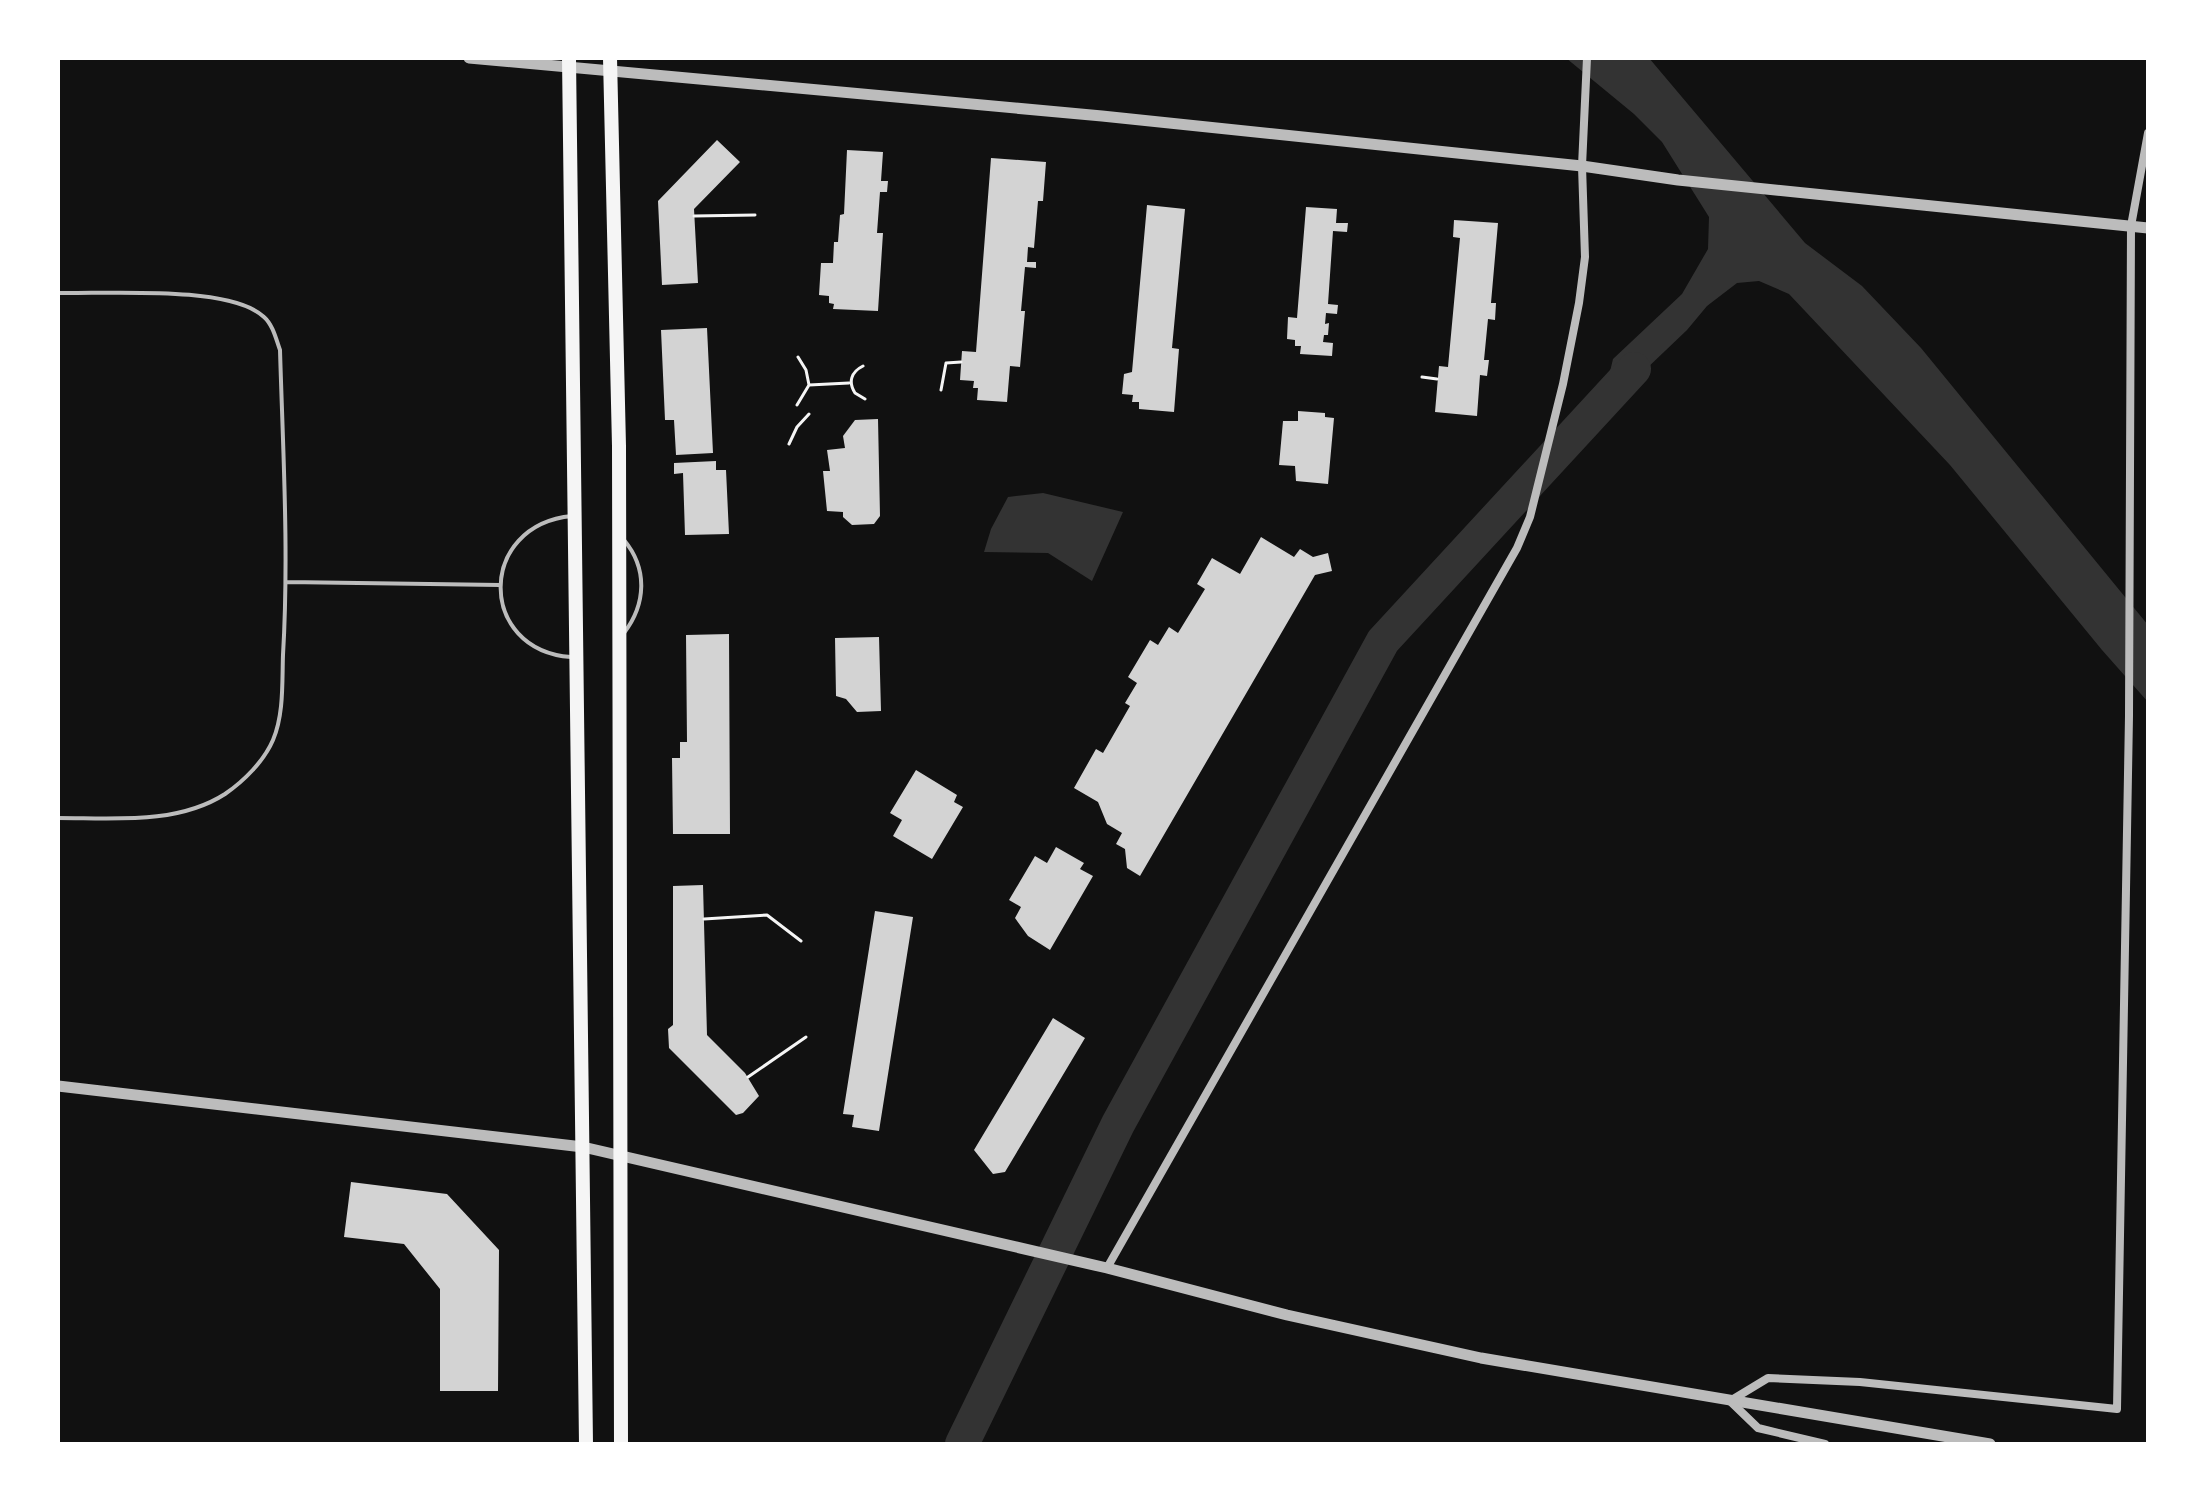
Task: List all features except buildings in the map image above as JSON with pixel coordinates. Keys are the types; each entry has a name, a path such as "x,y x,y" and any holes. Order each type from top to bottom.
{"main road":[{"path":"569,64 586,1444"},
{"path":"611,65 620,534 621,1444"}],"street":[{"path":"469,58 611,65 2148,228"},
{"path":"1106,1268 1517,548 1530,517 1560,398 1585,257 1582,166 1587,58"},
{"path":"1730,1401 1768,1378 1860,1382 2117,1409 2129,716 2131,226 2148,133"},
{"path":"58,1086 583,1147 1106,1268 1287,1315 1481,1358 1990,1444"},
{"path":"1730,1401 1758,1428 1825,1444"}],"lane":[{"path":"58,293 209,296 235,300 266,318 280,350 287,582 280,704 274,737 254,768 225,794 175,812 150,818 58,818"},
{"path":"575,516 553,518 532,527 515,543 504,563 500,585 504,609 515,630 532,646 554,656 577,658"},
{"path":"620,534 633,551 642,585 634,620 620,639"},
{"path":"287,582 500,585"}],"path":[{"path":"694,216 755,215"},
{"path":"797,405 809,385 806,370 798,357"},
{"path":"941,390 946,363 961,362"},
{"path":"863,366 853,372 850,383 855,393 865,399"},
{"path":"1422,377 1437,379"},
{"path":"809,385 850,383"},
{"path":"789,444 797,427 809,414"},
{"path":"704,919 767,915 801,941"},
{"path":"748,1077 806,1037"}],"shaded area":[{"path":"1566,58 1649,58 1805,243 1862,286 1921,348 2148,625 2148,702 1950,465 1789,294 1759,281 1737,283 1707,306 1687,330 1600,413 1613,359 1682,294 1708,249 1709,217 1662,142 1634,114"},
{"path":"1043,493 1123,512 1092,581 1048,553 984,552 991,529 1008,497"}],"waterway":[{"path":"962,1444 1118,1124 1383,641 1634,369"}]}
